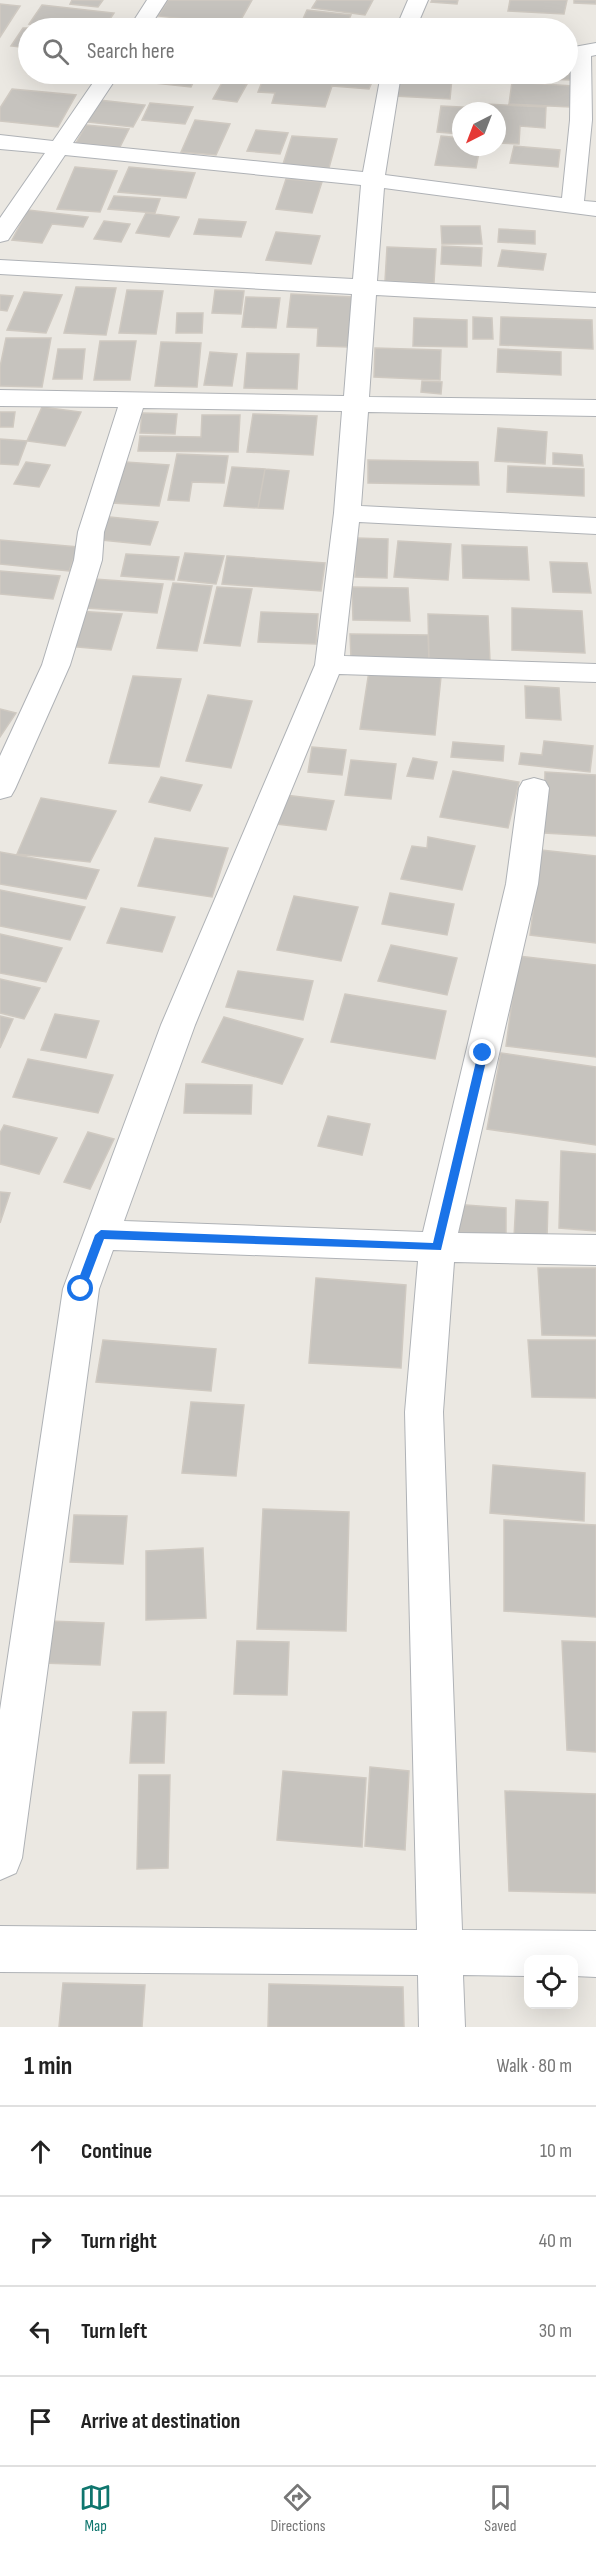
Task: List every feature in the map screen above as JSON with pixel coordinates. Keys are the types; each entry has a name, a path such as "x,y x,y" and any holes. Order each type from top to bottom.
{"street":[{"path":"146,18 158,0"},
{"path":"410,18 418,0"},
{"path":"572,206 581,120 580,51 596,49"},
{"path":"0,235 102,84"},
{"path":"0,1857 81,1289 178,1025 329,665 347,513 373,180 389,84"},
{"path":"0,142 373,180 596,209"},
{"path":"0,267 596,300"},
{"path":"0,398 596,408"},
{"path":"0,789 56,665 88,560 91,532 133,399"},
{"path":"347,513 596,526"},
{"path":"329,665 596,673"},
{"path":"442,2027 424,1412 437,1247 522,884 534,788"},
{"path":"101,1235 437,1247 596,1250"},
{"path":"0,1949 596,1954"}],"building":[{"path":"72,0 103,0 98,7 70,4"},
{"path":"168,0 252,0 242,18 158,16"},
{"path":"317,0 373,0 365,15 312,8"},
{"path":"432,0 458,0 457,4 431,2"},
{"path":"510,0 567,0 564,14 508,11"},
{"path":"574,0 596,0 596,4 574,3"},
{"path":"0,4 20,6 0,37"},
{"path":"42,5 114,13 111,18 33,18"},
{"path":"307,10 351,15 350,18 303,18"},
{"path":"18,36 18,47 11,46"},
{"path":"163,84 192,84 191,87"},
{"path":"221,84 247,84 237,102 213,99"},
{"path":"261,84 371,84 369,89 332,86 325,107 272,103 275,93 258,92"},
{"path":"396,84 451,84 450,99 394,96"},
{"path":"512,84 573,86 570,107 509,104"},
{"path":"12,89 76,95 58,127 0,121 0,108"},
{"path":"99,100 145,105 133,127 87,122"},
{"path":"150,103 193,107 185,124 142,120"},
{"path":"506,105 546,107 545,128 520,126 519,144 506,143"},
{"path":"441,106 452,107 452,133 437,132"},
{"path":"195,120 230,124 216,155 181,152"},
{"path":"86,125 129,129 120,147 76,143"},
{"path":"256,130 288,133 280,154 247,151"},
{"path":"292,136 337,139 329,168 283,164"},
{"path":"441,136 452,137 452,156 478,156 476,168 435,165"},
{"path":"514,146 560,150 558,167 510,163"},
{"path":"75,167 117,171 100,212 57,209"},
{"path":"129,167 195,173 186,198 118,192"},
{"path":"286,179 322,182 312,213 276,209"},
{"path":"114,196 160,199 155,213 108,209"},
{"path":"28,210 88,217 83,227 52,224 42,243 12,240"},
{"path":"146,213 179,217 169,237 136,233"},
{"path":"199,219 246,222 241,237 194,234"},
{"path":"104,221 130,224 121,242 94,239"},
{"path":"441,226 480,226 482,244 442,244"},
{"path":"499,229 535,231 535,244 498,242"},
{"path":"276,232 320,236 311,264 266,260"},
{"path":"442,246 482,248 481,266 441,264"},
{"path":"387,247 436,249 434,283 385,281"},
{"path":"502,250 546,254 543,270 498,266"},
{"path":"76,287 116,288 106,335 64,333"},
{"path":"127,290 163,291 156,334 119,333"},
{"path":"215,290 244,291 241,314 212,313"},
{"path":"24,292 62,295 46,333 7,330"},
{"path":"291,294 353,297 349,347 317,346 318,328 287,327"},
{"path":"0,295 13,296 7,311 0,310"},
{"path":"246,297 280,298 276,328 242,327"},
{"path":"177,313 203,313 202,333 176,333"},
{"path":"473,317 492,318 493,339 473,339"},
{"path":"501,317 592,320 593,349 500,345"},
{"path":"414,318 467,320 467,347 413,346"},
{"path":"6,338 51,338 42,387 0,386 0,367"},
{"path":"100,341 136,341 130,380 94,380"},
{"path":"161,342 201,343 197,387 155,386"},
{"path":"375,348 441,350 440,380 374,377"},
{"path":"58,349 85,349 82,379 53,379"},
{"path":"498,349 561,352 561,375 497,372"},
{"path":"210,352 237,354 232,386 204,385"},
{"path":"247,353 299,354 297,389 244,388"},
{"path":"422,381 442,382 441,394 421,392"},
{"path":"42,407 81,412 65,446 27,441"},
{"path":"0,412 15,412 13,427 0,427"},
{"path":"142,413 177,414 175,434 140,433"},
{"path":"253,414 317,416 313,455 247,452"},
{"path":"202,415 240,415 238,452 138,451 140,436 201,437"},
{"path":"498,428 547,432 545,464 495,461"},
{"path":"0,439 27,441 18,465 0,464"},
{"path":"553,453 582,455 583,466 553,464"},
{"path":"177,454 228,456 224,483 192,482 189,501 168,500"},
{"path":"368,460 478,462 479,485 368,483"},
{"path":"26,462 50,465 39,487 14,484"},
{"path":"125,462 169,465 159,506 113,503"},
{"path":"508,466 584,469 584,496 507,492"},
{"path":"232,467 265,469 258,508 224,506"},
{"path":"265,469 289,471 283,509 258,508"},
{"path":"100,516 158,522 150,545 92,539"},
{"path":"356,538 388,539 387,578 355,577"},
{"path":"0,540 78,547 69,571 0,564"},
{"path":"398,541 451,544 448,580 394,577"},
{"path":"462,545 527,547 529,580 463,578"},
{"path":"185,553 224,556 216,584 178,580"},
{"path":"126,554 179,557 174,580 121,576"},
{"path":"227,556 325,563 321,591 222,584"},
{"path":"550,562 587,563 591,593 553,592"},
{"path":"0,571 60,576 53,599 0,594"},
{"path":"94,579 163,584 157,613 87,608"},
{"path":"173,583 212,586 197,651 157,648"},
{"path":"217,587 252,589 240,646 204,643"},
{"path":"352,587 408,588 410,621 353,620"},
{"path":"512,608 582,611 585,653 512,650"},
{"path":"77,611 122,614 111,650 67,646"},
{"path":"261,612 318,614 316,644 258,642"},
{"path":"428,614 488,616 490,661 429,660"},
{"path":"350,634 428,635 429,660 351,659"},
{"path":"369,671 441,677 435,735 360,729"},
{"path":"133,676 181,679 159,767 109,763"},
{"path":"525,686 559,688 561,720 526,718"},
{"path":"208,695 252,701 231,768 186,761"},
{"path":"0,709 16,713 0,737"},
{"path":"544,741 593,746 590,772 519,764 521,753 542,755"},
{"path":"453,742 504,746 503,761 451,757"},
{"path":"312,747 346,750 342,775 308,772"},
{"path":"413,758 437,762 433,779 407,776"},
{"path":"351,760 396,764 391,799 345,795"},
{"path":"453,771 519,782 508,828 440,817"},
{"path":"545,772 596,775 596,836 544,833"},
{"path":"161,777 202,785 190,811 149,802"},
{"path":"285,795 334,801 326,830 277,824"},
{"path":"41,798 116,811 90,862 17,854"},
{"path":"428,837 475,846 462,890 401,879 412,846 427,848"},
{"path":"155,838 228,848 212,897 138,886"},
{"path":"541,850 596,856 596,943 530,935"},
{"path":"0,852 99,870 86,899 0,884"},
{"path":"0,890 85,907 70,940 0,926"},
{"path":"390,893 454,904 447,935 382,924"},
{"path":"294,896 358,907 341,961 277,950"},
{"path":"121,908 175,917 162,952 107,943"},
{"path":"0,934 62,948 46,982 0,973"},
{"path":"391,945 457,958 447,995 378,981"},
{"path":"518,956 596,965 596,1057 506,1046"},
{"path":"238,971 313,981 303,1020 226,1007"},
{"path":"0,979 40,988 24,1019 0,1013"},
{"path":"345,994 446,1011 435,1059 331,1042"},
{"path":"55,1014 99,1021 86,1058 41,1050"},
{"path":"0,1016 13,1019 0,1048"},
{"path":"224,1017 303,1039 282,1084 202,1062"},
{"path":"501,1053 596,1067 596,1145 487,1129"},
{"path":"28,1059 113,1075 98,1113 13,1097"},
{"path":"186,1084 252,1085 251,1114 184,1113"},
{"path":"328,1116 370,1124 362,1155 318,1146"},
{"path":"4,1125 57,1138 39,1174 0,1164 0,1133"},
{"path":"88,1132 114,1139 90,1189 64,1182"},
{"path":"561,1151 596,1154 596,1231 559,1228"},
{"path":"0,1192 10,1193 0,1223"},
{"path":"516,1200 548,1202 547,1239 514,1237"},
{"path":"452,1204 506,1208 506,1238 451,1234"},
{"path":"538,1268 596,1268 596,1336 542,1335"},
{"path":"316,1278 406,1285 401,1368 309,1363"},
{"path":"103,1340 216,1349 211,1391 96,1382"},
{"path":"528,1340 596,1340 596,1398 532,1397"},
{"path":"191,1402 244,1405 236,1476 182,1473"},
{"path":"493,1465 585,1473 584,1521 490,1513"},
{"path":"263,1509 349,1512 346,1631 257,1629"},
{"path":"74,1515 127,1516 123,1564 70,1562"},
{"path":"504,1520 596,1525 596,1617 504,1611"},
{"path":"203,1548 206,1618 146,1620 146,1551"},
{"path":"48,1621 104,1623 100,1665 42,1663"},
{"path":"237,1641 289,1642 287,1695 234,1694"},
{"path":"562,1641 596,1642 596,1752 567,1750"},
{"path":"133,1712 166,1712 164,1763 130,1763"},
{"path":"370,1767 409,1771 405,1850 365,1846"},
{"path":"283,1771 366,1778 362,1847 277,1840"},
{"path":"139,1775 170,1775 168,1868 137,1869"},
{"path":"505,1791 596,1794 596,1893 509,1891"},
{"path":"63,1983 145,1985 142,2027 59,2027"},
{"path":"269,1984 403,1987 404,2027 268,2027"}],"route":[{"path":"81,1289 101,1235 437,1247 483,1053"}]}
